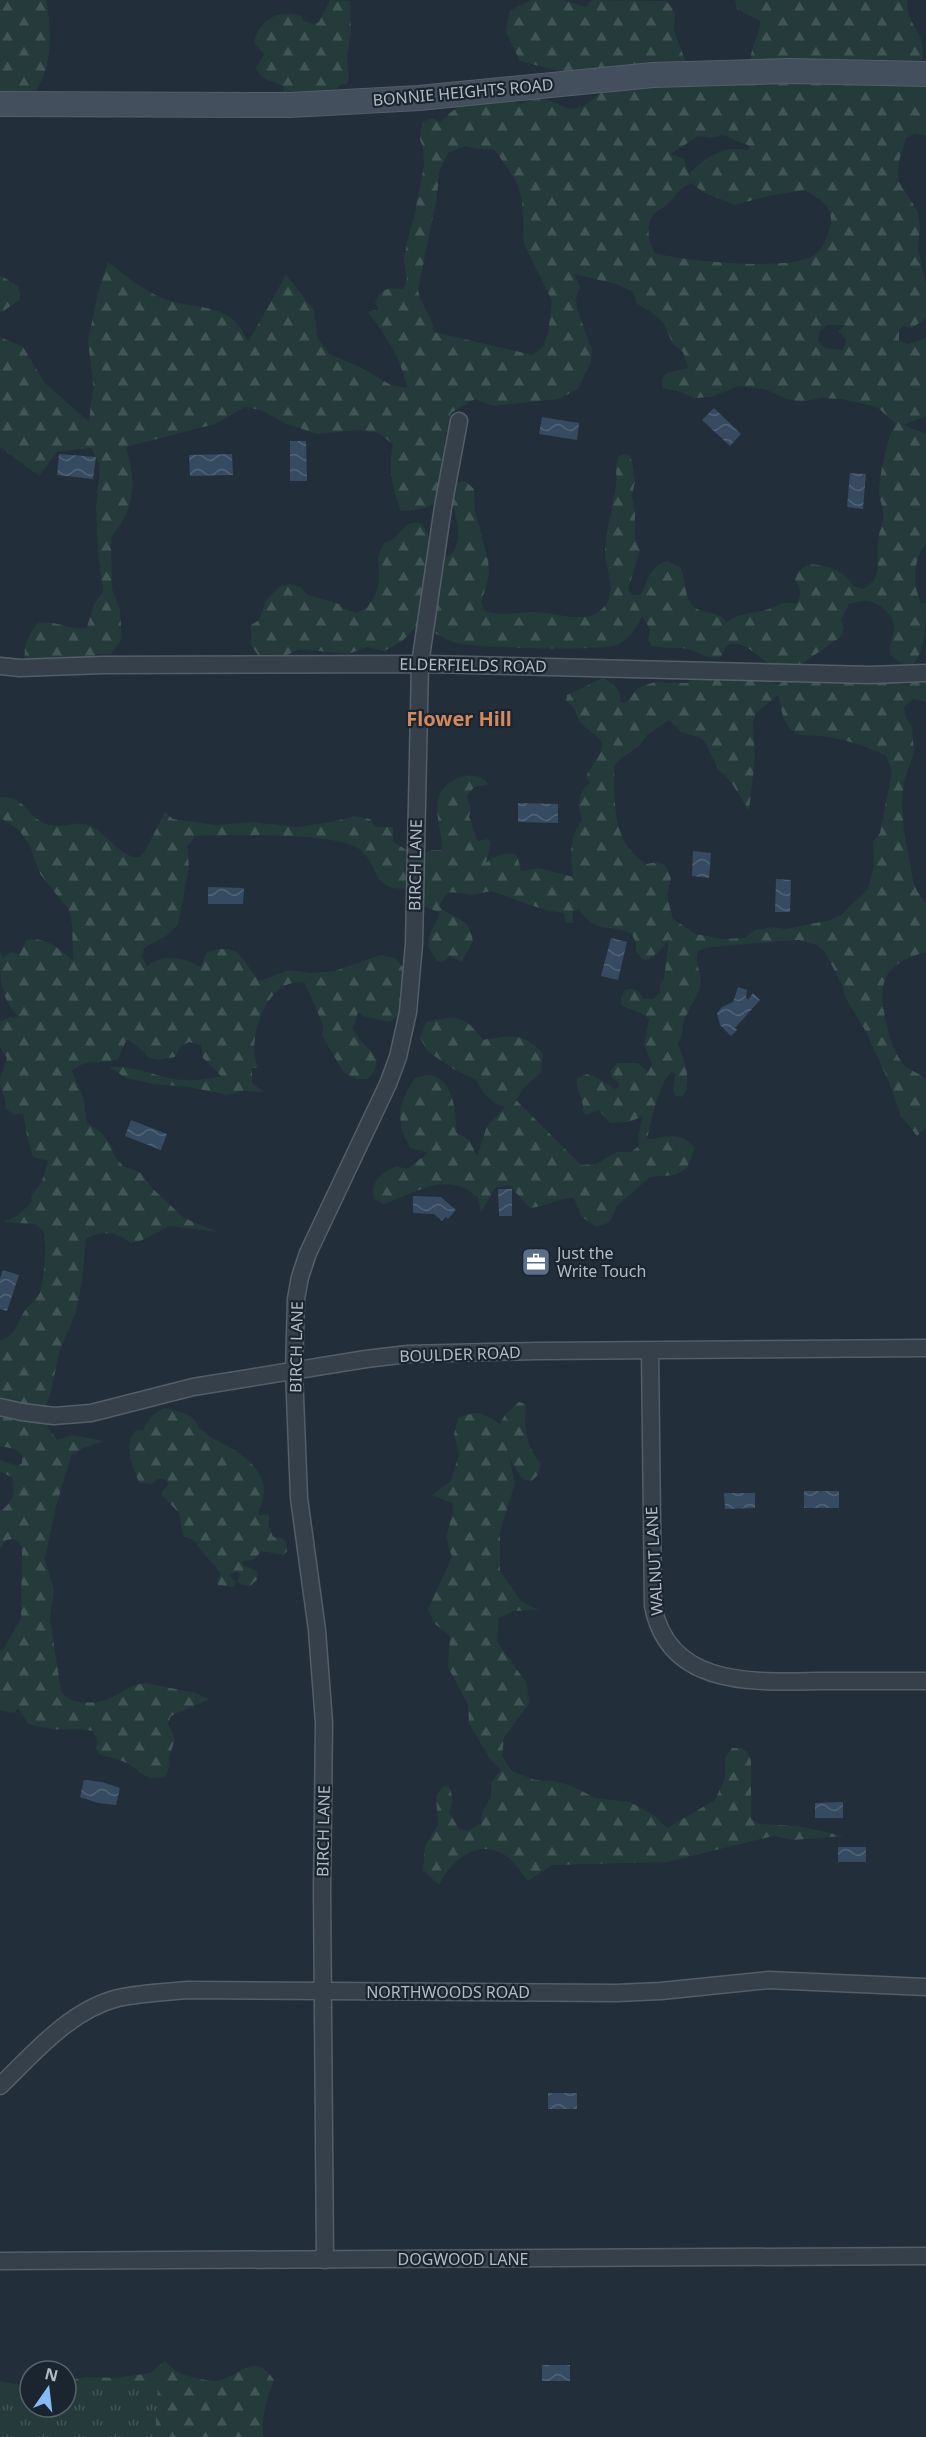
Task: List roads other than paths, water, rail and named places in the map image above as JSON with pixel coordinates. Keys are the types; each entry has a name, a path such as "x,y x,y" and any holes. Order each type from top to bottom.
{"street":[{"name":"BONNIE HEIGHTS ROAD","path":"0,104 338,103 419,98 653,75 790,71 926,74"},
{"name":"BIRCH LANE","path":"325,2260 322,1891 324,1723 317,1630 299,1498 294,1321 300,1277 308,1253 388,1084 398,1057 408,1012 414,944 420,664 443,507 459,422"},
{"name":"ELDERFIELDS ROAD","path":"0,666 20,668 103,665 420,664 860,675 926,674"},
{"name":"ELDERFIELDS ROAD","path":"0,675 20,668"},
{"name":"BOULDER ROAD","path":"0,1407 54,1416 91,1413 193,1387 408,1354 926,1348"},
{"name":"WALNUT LANE","path":"650,1351 653,1606 657,1624 672,1648 699,1669 744,1681 926,1680"},
{"name":"NORTHWOODS ROAD","path":"0,2086 46,2040 84,2013 116,1999 151,1993 188,1990 616,1993 661,1991 769,1980 926,1987"},
{"name":"DOGWOOD LANE","path":"0,2261 926,2256"}],"water":[{"path":"714,408 741,434 730,446 702,420"},
{"path":"542,417 579,423 577,440 539,434"},
{"path":"290,441 306,441 307,481 290,481"},
{"path":"59,454 96,457 93,479 57,475"},
{"path":"232,454 233,475 190,476 189,455"},
{"path":"850,473 866,474 863,509 847,507"},
{"path":"518,803 558,804 558,823 518,822"},
{"path":"693,851 711,853 709,878 692,876"},
{"path":"776,879 791,880 790,912 775,912"},
{"path":"208,887 244,888 243,904 208,904"},
{"path":"611,938 627,942 618,980 601,976"},
{"path":"738,987 747,990 748,1000 753,993 760,1000 735,1028 737,1030 731,1036 720,1025 717,1013 722,1007 733,1002"},
{"path":"131,1120 167,1134 161,1150 125,1136"},
{"path":"498,1189 512,1189 512,1216 499,1216"},
{"path":"413,1196 441,1197 456,1210 448,1219 446,1217 442,1221 434,1214 413,1213"},
{"path":"3,1270 19,1275 7,1311 0,1309 0,1278"},
{"path":"804,1491 839,1491 839,1508 804,1508"},
{"path":"724,1493 755,1493 755,1508 725,1509"},
{"path":"84,1780 102,1782 120,1788 116,1805 98,1803 80,1797"},
{"path":"843,1802 843,1818 815,1818 815,1803"},
{"path":"838,1847 866,1847 866,1862 838,1862"},
{"path":"548,2093 577,2093 577,2109 548,2109"},
{"path":"542,2365 570,2365 570,2381 542,2381"}],"place":[{"name":"Just the Write Touch","path":"536,1262"}],"district":[{"name":"Flower Hill","path":"459,718"}]}
